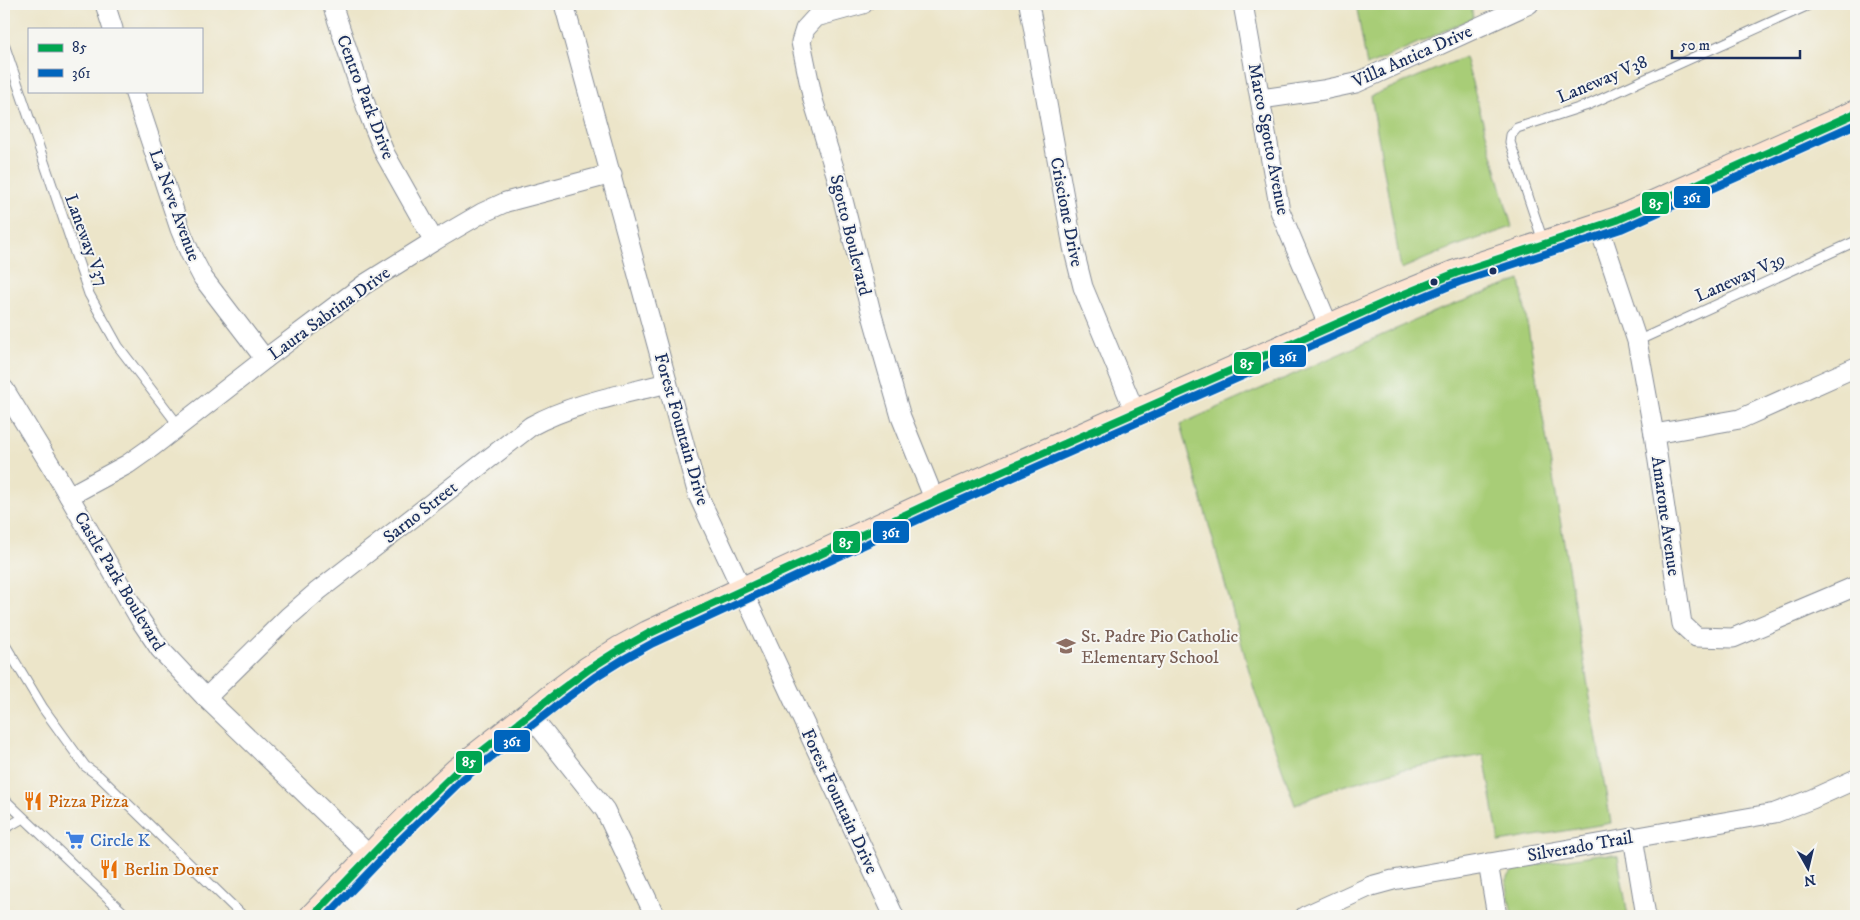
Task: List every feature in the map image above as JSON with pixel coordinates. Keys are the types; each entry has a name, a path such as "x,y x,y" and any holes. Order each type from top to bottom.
{"street":[{"path":"105,4 113,28"},
{"name":"Centro Park Drive","path":"332,4 368,112 386,154 434,241"},
{"name":"Forest Fountain Drive","path":"564,4 612,174 698,495 894,916"},
{"name":"Sgotto Boulevard","path":"863,4 811,20 805,29 801,42 813,100 839,184 870,308 901,418 935,501"},
{"name":"Criscione Drive","path":"1029,4 1073,248 1083,287 1135,412"},
{"name":"Marco Sgotto Avenue","path":"1243,4 1280,211 1330,327"},
{"name":"Villa Antica Drive","path":"1261,99 1331,89 1356,83 1529,4"},
{"name":"La Neve Avenue","path":"134,92 190,254 203,278 265,359"},
{"path":"313,916 432,793 529,714 589,669 648,634 935,501 1438,280 1617,220 1856,113"},
{"name":"Laura Sabrina Drive","path":"69,496 128,464 365,284 482,212 506,202 612,174"},
{"name":"Amarone Avenue","path":"1599,227 1636,341 1654,434 1682,624 1696,636 1733,638 1856,586"},
{"path":"1654,434 1740,419 1856,368"},
{"name":"Sarno Street","path":"206,698 288,617 318,591 531,426 550,415 571,408 667,383"},
{"name":"Castle Park Boulevard","path":"4,389 69,496 141,622 160,649 206,698 370,856"},
{"path":"529,714 605,810 655,916"},
{"name":"Silverado Trail","path":"1305,916 1371,886 1408,877 1775,813 1856,779"},
{"path":"1633,837 1646,916"},
{"path":"1488,862 1497,916"}],"lane":[{"name":"Laneway V38","path":"1544,244 1510,142 1510,135 1517,128 1588,105 1810,4"},
{"name":"Laneway V37","path":"4,44 89,294 118,346 179,426"},
{"name":"Laneway V39","path":"1636,341 1856,242"},
{"path":"4,643 43,708 85,766 98,776 243,916"},
{"path":"4,799 127,916"},
{"path":"4,829 23,818"}],"green space":[{"path":"1356,4 1471,4 1473,18 1367,66"},
{"path":"1465,57 1512,227 1453,247 1401,269 1371,96"},
{"path":"1520,280 1611,823 1499,842 1484,755 1400,770 1335,788 1295,805 1254,689 1181,424 1439,310"},
{"path":"1599,854 1618,857 1628,916 1512,916 1506,880 1512,872 1523,867"}],"transit line":[{"name":"85","path":"313,916 390,836 457,771 589,669 648,634 935,501 1402,295 1456,273 1617,220 1856,113"},
{"name":"361","path":"327,916 397,843 463,779 595,677 653,643 939,510 1406,304 1459,282 1621,229 1856,124"}],"place":[{"name":"St. Padre Pio Catholic Elementary School","path":"1066,646"},
{"name":"Pizza Pizza","path":"33,801"},
{"name":"Circle K","path":"75,840"},
{"name":"Berlin Doner","path":"109,869"}]}
